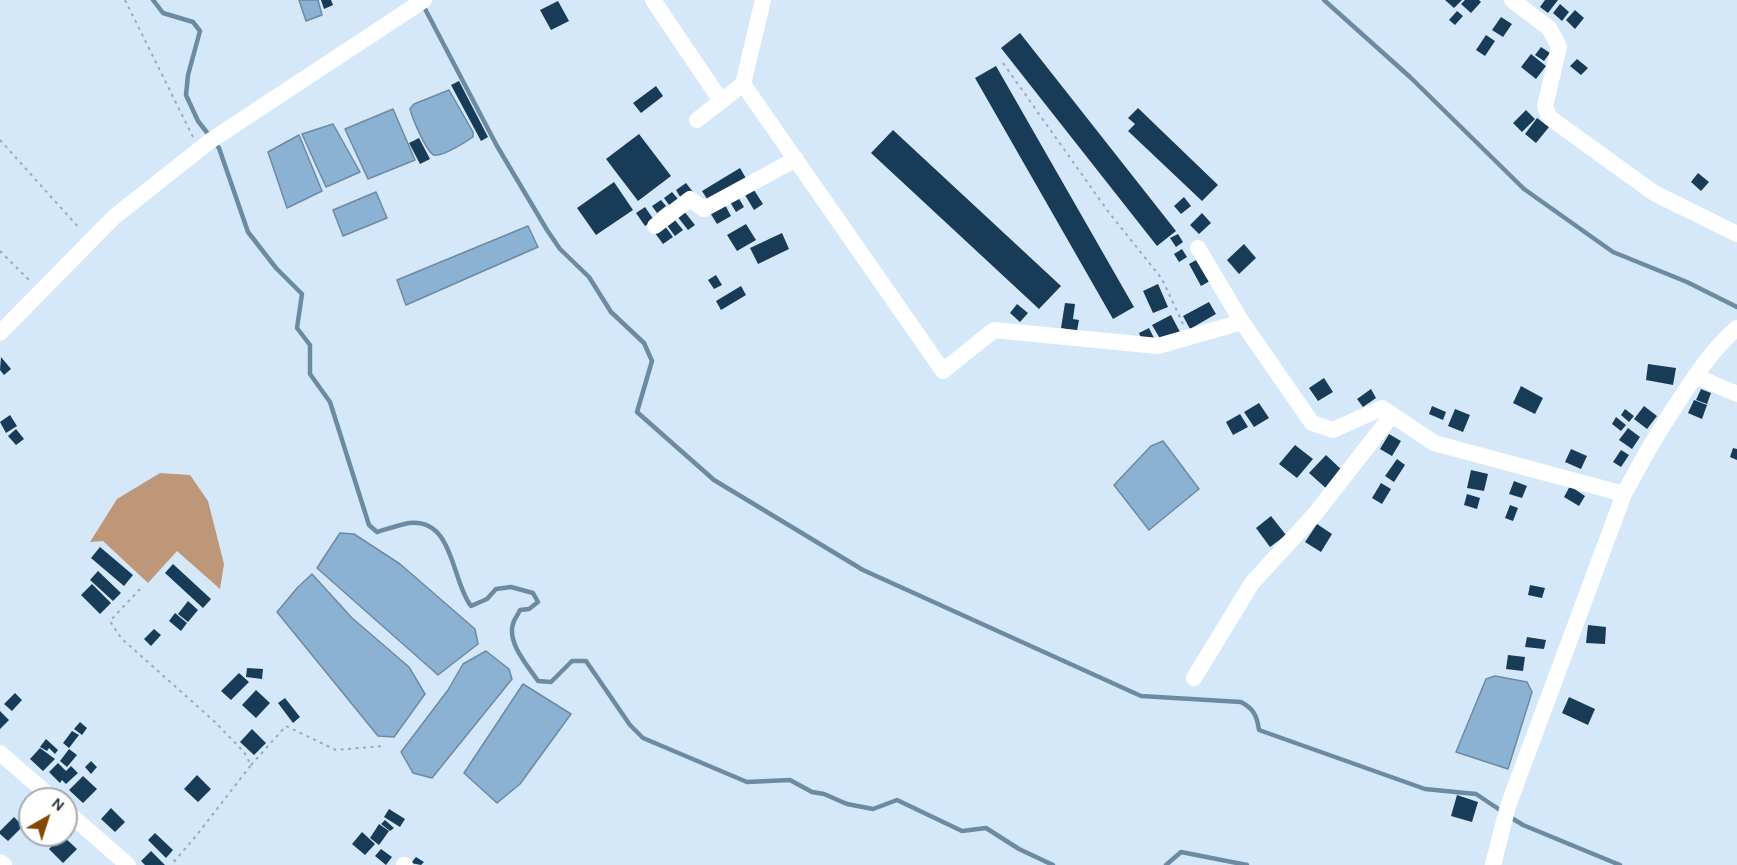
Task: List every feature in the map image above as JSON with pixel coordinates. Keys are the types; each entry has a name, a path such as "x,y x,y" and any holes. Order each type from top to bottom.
{"street":[{"path":"653,0 722,101"},
{"path":"697,120 743,84 763,0"},
{"path":"1512,0 1549,28 1559,47 1545,105 1549,117 1654,193 1737,234"},
{"path":"0,333 114,217 210,142 420,2"},
{"path":"743,84 943,371 994,330 1158,346 1242,322"},
{"path":"655,226 690,199 704,209 796,159"},
{"path":"1198,248 1242,322 1312,423 1333,430 1382,408 1434,443 1624,494"},
{"path":"1493,865 1508,806 1624,494 1643,456 1695,376 1737,328"},
{"path":"1695,376 1737,394"},
{"path":"1194,678 1252,583 1315,514 1392,415"},
{"path":"0,753 39,787"},
{"path":"78,821 128,865"},
{"path":"0,861 4,865"}],"path":[{"path":"125,0 210,142"},
{"path":"1003,63 1107,210 1162,279 1189,337"},
{"path":"0,140 90,240"},
{"path":"0,251 42,290"},
{"path":"140,589 110,621 122,638 229,736 244,752 251,765"},
{"path":"171,865 251,765 286,726 336,750 383,747"}],"shaded area":[{"path":"160,473 190,475 208,501 224,564 220,589 177,551 148,583 103,541 90,542 117,499"}],"water":[{"path":"299,0 318,0 322,15 306,21"},
{"path":"449,90 473,132 473,137 448,152 434,155 423,141 410,109 414,104"},
{"path":"393,109 415,160 368,179 345,129"},
{"path":"333,124 360,172 326,187 302,134"},
{"path":"299,135 322,191 287,208 268,152"},
{"path":"376,192 387,218 343,236 333,210"},
{"path":"528,226 538,247 406,305 397,280"},
{"path":"1163,441 1199,489 1149,530 1114,485 1151,446"},
{"path":"340,533 354,534 400,564 475,629 478,644 438,675 317,568"},
{"path":"312,574 352,618 409,667 425,694 394,737 378,736 277,612"},
{"path":"486,651 509,669 512,679 432,778 413,773 401,752 448,690 463,664"},
{"path":"1495,676 1527,682 1532,692 1508,769 1456,752 1486,679"},
{"path":"523,684 571,714 520,784 497,803 464,773"}],"building":[{"path":"321,0 331,0 333,5 324,9"},
{"path":"1445,0 1462,0 1454,8"},
{"path":"1465,0 1481,2 1471,13 1461,4"},
{"path":"1545,0 1558,0 1548,13 1540,7"},
{"path":"558,1 569,21 551,30 540,10"},
{"path":"1560,4 1569,12 1562,21 1553,13"},
{"path":"1575,10 1584,18 1575,29 1566,20"},
{"path":"1457,11 1463,16 1455,25 1449,20"},
{"path":"1501,17 1512,24 1503,37 1492,30"},
{"path":"1020,33 1176,231 1157,246 1001,48"},
{"path":"1486,35 1495,41 1485,56 1476,50"},
{"path":"1541,47 1550,53 1544,61 1535,55"},
{"path":"1531,54 1546,66 1536,79 1521,67"},
{"path":"1577,59 1588,68 1581,75 1570,66"},
{"path":"996,66 1134,307 1113,319 975,78"},
{"path":"459,81 488,137 481,141 451,85"},
{"path":"656,86 663,96 641,113 633,103"},
{"path":"1138,108 1218,185 1202,201 1128,131 1135,124 1128,118"},
{"path":"1526,110 1535,119 1522,132 1513,123"},
{"path":"1537,118 1549,127 1536,143 1525,134"},
{"path":"893,130 1061,286 1039,309 871,153"},
{"path":"639,134 671,176 638,201 606,159"},
{"path":"419,138 430,159 420,164 409,143"},
{"path":"740,168 747,180 709,202 702,191"},
{"path":"1698,173 1709,182 1701,191 1691,182"},
{"path":"614,182 633,210 596,235 577,208"},
{"path":"686,183 693,192 682,200 676,190"},
{"path":"754,190 763,204 754,210 745,195"},
{"path":"672,192 678,199 669,205 664,198"},
{"path":"738,197 744,207 736,212 730,202"},
{"path":"1184,197 1191,206 1181,214 1174,206"},
{"path":"661,200 666,206 657,213 652,206"},
{"path":"724,203 731,216 717,224 709,211"},
{"path":"645,207 654,220 645,226 636,213"},
{"path":"684,211 695,225 688,230 677,216"},
{"path":"1202,213 1211,223 1199,234 1190,225"},
{"path":"674,219 683,230 675,236 666,224"},
{"path":"746,224 756,240 737,251 727,235"},
{"path":"665,226 673,237 663,244 655,233"},
{"path":"782,233 789,249 758,264 750,248"},
{"path":"1178,234 1183,242 1176,247 1170,238"},
{"path":"1244,244 1256,258 1239,274 1227,260"},
{"path":"1182,249 1187,257 1179,262 1174,254"},
{"path":"1198,259 1210,281 1201,286 1189,264"},
{"path":"716,275 722,285 714,289 708,280"},
{"path":"1158,284 1168,307 1153,313 1143,291"},
{"path":"741,286 746,295 721,310 716,301"},
{"path":"1209,302 1216,314 1190,329 1183,316"},
{"path":"1065,303 1075,304 1073,319 1079,320 1077,331 1061,328"},
{"path":"1017,304 1028,313 1020,322 1010,313"},
{"path":"1171,315 1180,332 1162,342 1152,325"},
{"path":"1149,328 1154,338 1143,343 1139,333"},
{"path":"1,357 11,369 4,375 0,370"},
{"path":"1648,364 1676,368 1673,385 1646,380"},
{"path":"1324,378 1333,392 1318,401 1309,388"},
{"path":"1521,386 1543,398 1535,414 1513,403"},
{"path":"1371,389 1376,398 1363,407 1357,399"},
{"path":"1701,389 1711,393 1707,404 1696,400"},
{"path":"1694,400 1707,405 1702,419 1688,413"},
{"path":"1259,403 1269,418 1254,427 1244,412"},
{"path":"1432,406 1446,412 1443,420 1429,414"},
{"path":"1644,406 1657,416 1647,429 1634,419"},
{"path":"1455,409 1470,415 1463,432 1448,426"},
{"path":"1625,409 1634,416 1629,422 1621,415"},
{"path":"1240,414 1248,427 1233,435 1226,422"},
{"path":"10,415 17,426 6,433 0,422"},
{"path":"1616,417 1626,425 1621,431 1612,424"},
{"path":"1628,428 1640,437 1632,449 1619,440"},
{"path":"16,429 24,439 16,445 8,436"},
{"path":"1389,434 1401,441 1392,456 1380,449"},
{"path":"1295,445 1313,459 1297,478 1279,464"},
{"path":"1733,448 1737,449 1737,460 1730,457"},
{"path":"1571,449 1587,456 1581,469 1565,462"},
{"path":"1621,450 1629,455 1621,467 1613,462"},
{"path":"1326,455 1344,472 1328,490 1309,473"},
{"path":"1397,459 1405,465 1394,482 1385,476"},
{"path":"1471,470 1488,474 1484,491 1467,488"},
{"path":"1514,481 1527,486 1522,498 1509,494"},
{"path":"1381,483 1391,489 1382,504 1372,498"},
{"path":"1570,486 1585,496 1579,506 1564,497"},
{"path":"1467,494 1480,498 1477,509 1464,505"},
{"path":"1510,505 1518,508 1513,521 1505,518"},
{"path":"1271,516 1286,535 1270,547 1256,528"},
{"path":"1317,524 1332,534 1321,552 1305,542"},
{"path":"100,547 133,575 124,586 91,558"},
{"path":"173,564 211,599 203,608 165,573"},
{"path":"98,571 121,593 113,601 90,580"},
{"path":"92,584 111,603 100,614 81,595"},
{"path":"1530,585 1545,588 1542,598 1528,595"},
{"path":"188,601 198,610 188,622 178,614"},
{"path":"175,613 187,623 181,631 169,621"},
{"path":"1588,625 1606,627 1605,644 1586,643"},
{"path":"154,629 161,635 151,646 144,639"},
{"path":"1527,637 1546,640 1544,649 1525,647"},
{"path":"1508,655 1525,657 1523,671 1506,669"},
{"path":"247,668 263,669 262,679 246,677"},
{"path":"239,673 249,682 231,700 221,691"},
{"path":"256,690 270,703 256,718 242,705"},
{"path":"15,693 22,700 12,711 4,704"},
{"path":"1569,697 1595,709 1588,725 1562,713"},
{"path":"285,698 300,717 293,723 278,703"},
{"path":"0,711 9,720 0,729"},
{"path":"80,722 87,728 82,735 74,729"},
{"path":"252,729 266,743 254,755 240,742"},
{"path":"72,731 79,735 69,748 63,743"},
{"path":"46,739 58,750 55,754 49,748 47,751 40,747"},
{"path":"40,748 55,759 43,771 30,759"},
{"path":"69,749 77,755 67,767 60,761"},
{"path":"91,761 97,767 91,774 85,767"},
{"path":"58,763 66,771 71,766 78,773 66,784 62,780 60,783 49,772"},
{"path":"197,775 211,789 198,802 184,789"},
{"path":"83,776 97,789 83,803 78,798 78,787 72,787"},
{"path":"1457,795 1478,802 1472,822 1451,816"},
{"path":"111,808 125,822 115,832 101,819"},
{"path":"389,809 405,819 400,827 384,817"},
{"path":"14,817 18,821 18,831 8,841 0,834 0,831"},
{"path":"385,820 394,828 390,831 381,824"},
{"path":"379,824 389,831 379,845 370,838"},
{"path":"362,832 375,844 365,855 352,844"},
{"path":"155,833 173,850 166,858 148,840"},
{"path":"51,847 75,847 77,849 63,863 49,849"},
{"path":"381,849 392,857 386,865 375,856"},
{"path":"151,851 165,865 145,865 141,861"},
{"path":"416,857 424,862 421,865 411,863"}],"waterway":[{"path":"153,0 163,13 193,22 200,31 188,75 186,95 198,121 219,148 248,232 276,268 302,294 297,328 310,345 310,374 330,402 369,525 377,532 409,523 424,524 435,530 443,540 464,595 471,606 487,599 496,589 511,587 533,593 538,602 529,609 520,610 512,631 520,654 538,681 551,682 572,661 586,661 630,725 643,738 747,782 790,780 812,792 824,794 847,804 873,809 897,800 962,831 986,828 1019,849 1053,865"},
{"path":"1324,0 1410,77 1524,189 1613,252 1687,282 1737,307"},
{"path":"423,5 497,146 547,230 560,249 589,277 611,312 644,343 652,361 637,412 714,480 863,570 1141,696 1241,702 1254,713 1259,730 1425,789 1476,794 1503,812"},
{"path":"1510,817 1523,825 1620,865"},
{"path":"1166,865 1181,852 1247,865"}]}
